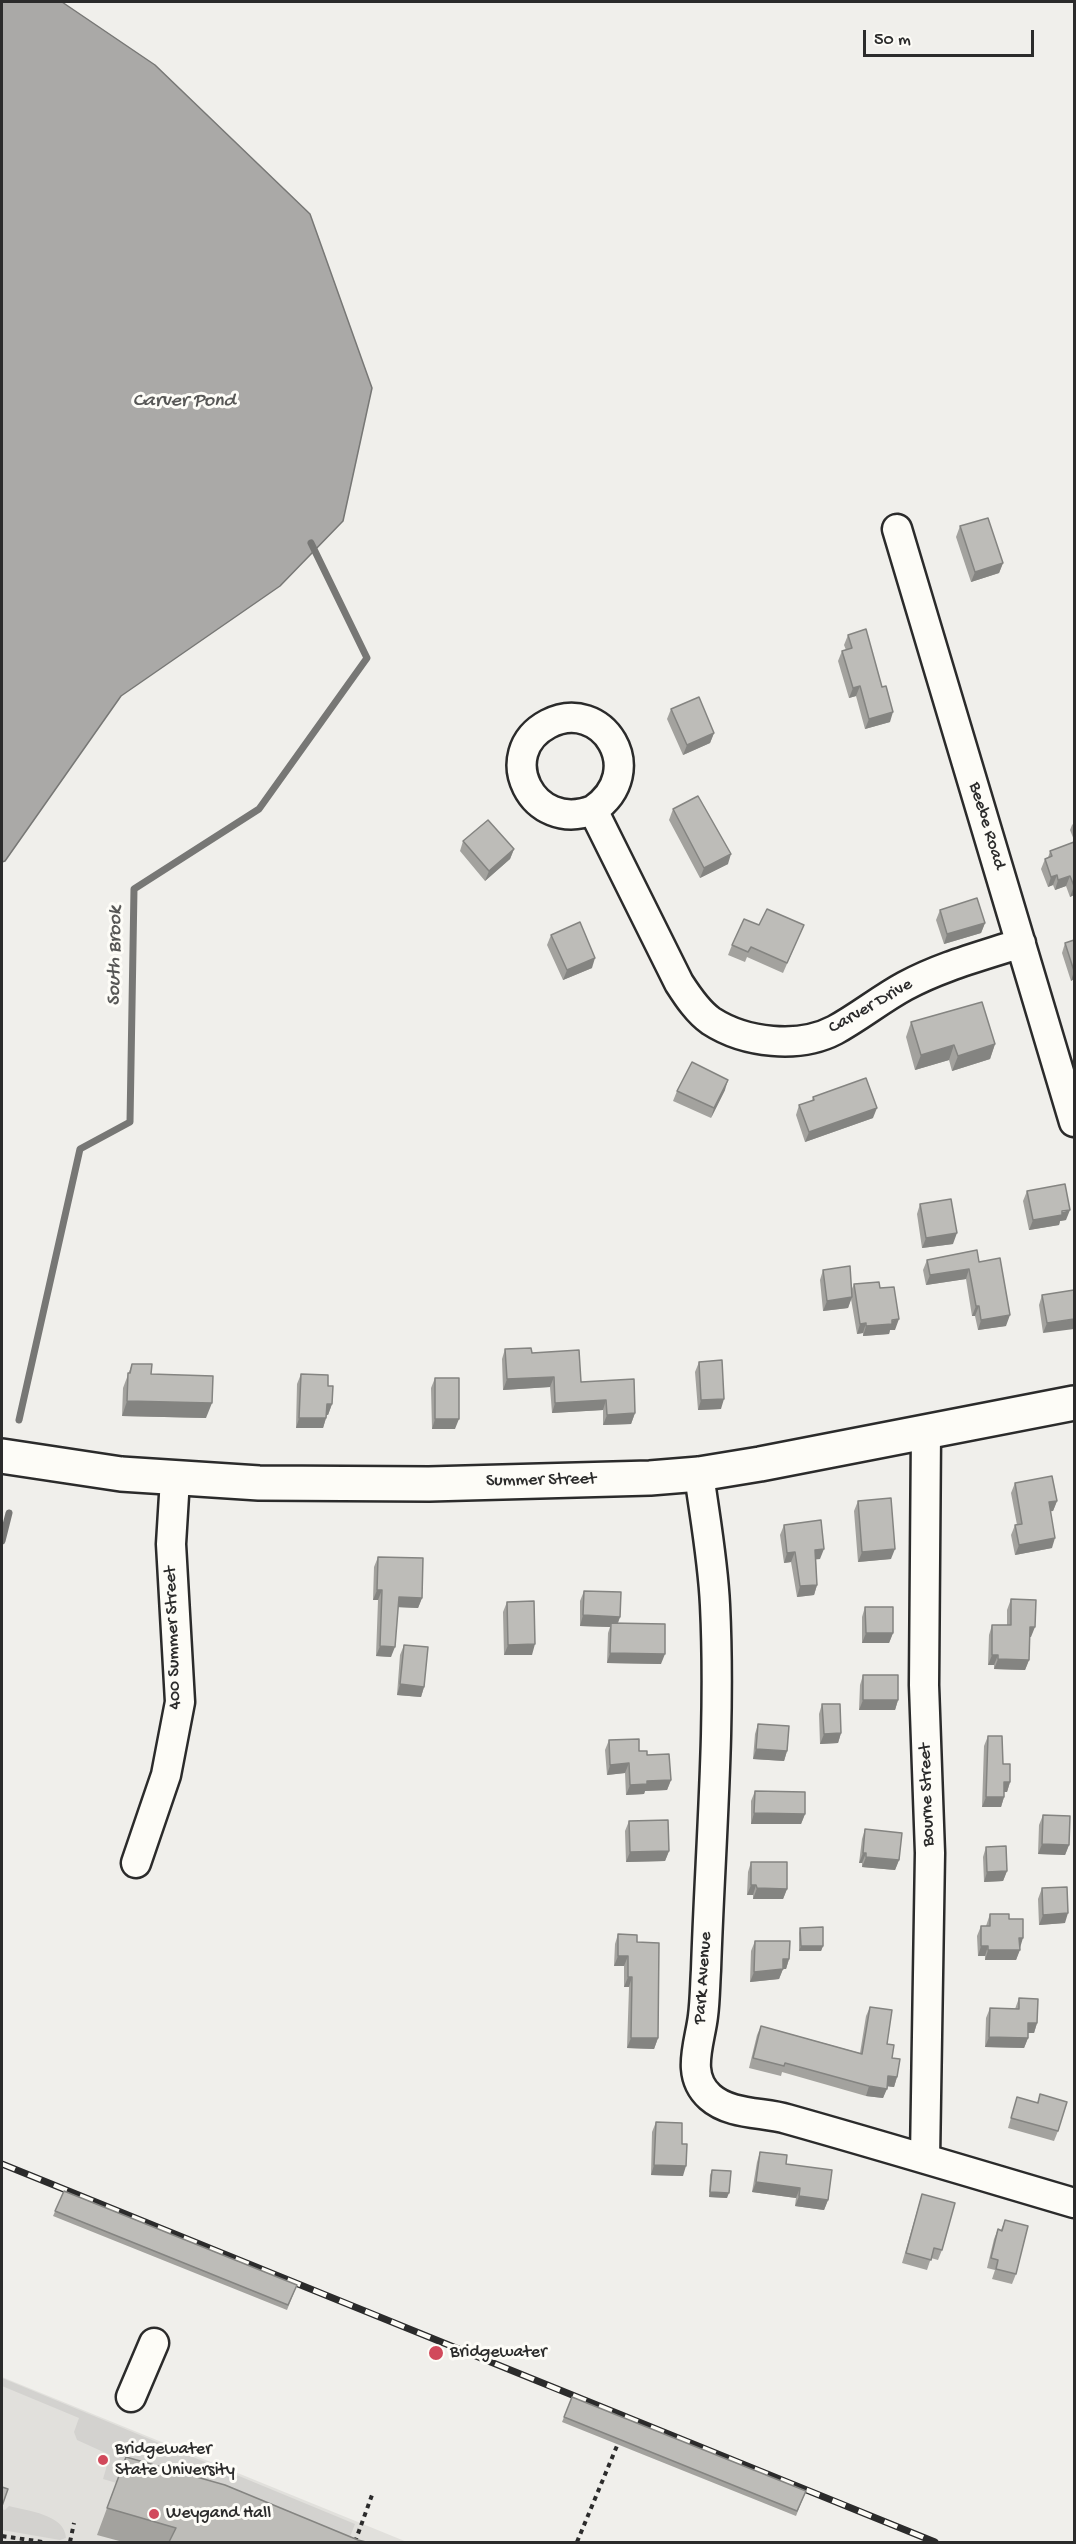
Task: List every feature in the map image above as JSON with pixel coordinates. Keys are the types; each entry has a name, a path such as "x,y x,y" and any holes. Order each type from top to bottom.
{"main road":[{"name":"Summer Street","path":"2,1456 80,1469 175,1479 259,1483 429,1484 650,1478 699,1474 1074,1403"}],"street":[{"name":"Beebe Road","path":"897,529 1074,1122"},
{"name":"Carver Drive","path":"592,810 679,983 692,1003 709,1020 744,1036 771,1040 798,1040 833,1031 923,977 1021,943"},
{"name":"Bourne Street","path":"925,2158 930,1853 924,1685 926,1432"},
{"name":"Park Avenue","path":"699,1474 715,1603 717,1655 706,1974 703,2017 695,2058 697,2076 710,2097 730,2109 781,2117 1074,2203"},
{"name":"400 Summer Street","path":"136,1863 166,1775 180,1702 171,1544 175,1479"},
{"path":"131,2397 154,2343"}],"path":[{"path":"578,2542 622,2434"},
{"path":"354,2542 372,2495"},
{"path":"70,2542 74,2523"},
{"path":"2,2536 43,2542"}],"shaded area":[{"name":"Bridgewater State University","path":"2,2377 407,2542 2,2542"},
{"path":"2,2378 355,2524 348,2542 205,2509 103,2479 110,2455 77,2440 74,2432 79,2418 2,2386"},
{"path":"9,2506 52,2519 64,2530 66,2538 60,2540 2,2530 2,2509 5,2510"}],"water":[{"name":"Carver Pond","path":"2,2 62,2 155,65 310,214 372,388 343,521 280,586 121,696 5,861 2,862"}],"building":[{"path":"988,518 1003,563 975,572 960,526"},
{"path":"866,629 882,687 886,686 893,712 869,719 860,686 853,688 842,651 852,648 848,635"},
{"path":"699,697 714,733 687,745 671,709"},
{"path":"698,796 731,854 704,868 673,809"},
{"path":"488,820 514,849 489,871 463,841"},
{"path":"1074,842 1074,886 1070,876 1058,880 1057,875 1051,877 1045,859 1052,856 1050,851"},
{"path":"977,898 985,923 947,934 940,910"},
{"path":"767,909 804,925 787,963 751,947 748,952 732,945 744,919 759,925"},
{"path":"580,922 595,958 567,970 551,935"},
{"path":"1074,940 1074,971 1065,943"},
{"path":"982,1002 995,1044 958,1056 954,1045 921,1055 911,1022"},
{"path":"692,1062 728,1080 714,1108 677,1091"},
{"path":"866,1078 877,1108 809,1132 799,1105 814,1100 813,1097"},
{"path":"1065,1184 1070,1210 1062,1211 1062,1215 1033,1220 1027,1191"},
{"path":"951,1199 957,1233 926,1238 920,1204"},
{"path":"977,1250 979,1262 1000,1258 1010,1315 981,1320 969,1269 930,1275 927,1260"},
{"path":"850,1266 852,1297 827,1301 823,1270"},
{"path":"879,1282 880,1288 894,1287 899,1319 892,1320 892,1324 866,1326 866,1323 860,1324 854,1284"},
{"path":"1074,1290 1074,1319 1047,1323 1042,1295"},
{"path":"531,1348 532,1353 579,1350 581,1382 634,1379 635,1413 607,1415 606,1400 555,1403 554,1377 507,1379 505,1349"},
{"path":"722,1360 724,1399 701,1400 699,1362"},
{"path":"132,1364 152,1364 151,1374 213,1376 212,1403 127,1401 128,1373 130,1373"},
{"path":"301,1374 328,1375 328,1386 333,1386 332,1404 327,1404 326,1418 299,1418"},
{"path":"435,1378 459,1378 459,1419 435,1419"},
{"path":"1052,1476 1057,1501 1049,1502 1055,1538 1019,1545 1015,1525 1022,1524 1015,1483"},
{"path":"891,1498 895,1549 862,1552 858,1501"},
{"path":"821,1520 824,1549 815,1550 817,1585 800,1586 795,1552 787,1553 784,1525"},
{"path":"378,1557 423,1558 422,1598 399,1597 395,1647 380,1646 382,1590 377,1590"},
{"path":"584,1591 621,1592 620,1617 583,1615"},
{"path":"1011,1599 1036,1600 1035,1627 1030,1627 1029,1660 998,1659 998,1655 992,1655 992,1625 1011,1625"},
{"path":"534,1601 535,1644 508,1645 507,1602"},
{"path":"865,1607 893,1607 893,1633 866,1633"},
{"path":"611,1623 665,1624 665,1654 610,1653"},
{"path":"404,1645 428,1647 424,1687 400,1684"},
{"path":"863,1675 898,1675 898,1700 863,1700"},
{"path":"822,1704 840,1704 841,1733 824,1734"},
{"path":"758,1724 789,1726 787,1751 756,1749"},
{"path":"988,1736 1002,1736 1003,1764 1010,1764 1010,1782 1004,1782 1004,1797 986,1797"},
{"path":"639,1739 639,1751 647,1751 647,1755 669,1754 671,1780 647,1781 647,1784 630,1785 629,1763 610,1765 609,1740"},
{"path":"755,1791 805,1792 805,1814 754,1813"},
{"path":"1043,1815 1070,1816 1069,1845 1042,1844"},
{"path":"668,1820 669,1851 630,1852 629,1821"},
{"path":"865,1829 902,1833 899,1860 866,1857 866,1853 863,1853"},
{"path":"1006,1846 1007,1871 987,1872 986,1847"},
{"path":"751,1862 787,1862 787,1889 757,1888 756,1885 751,1885"},
{"path":"1067,1887 1068,1913 1043,1915 1042,1888"},
{"path":"990,1914 1009,1914 1009,1919 1023,1919 1023,1938 1019,1938 1020,1950 988,1950 988,1946 981,1946 981,1926 990,1926"},
{"path":"823,1927 823,1946 801,1946 800,1928"},
{"path":"618,1934 637,1935 637,1942 659,1943 658,2038 631,2038 632,1977 628,1977 628,1956 618,1956"},
{"path":"755,1941 790,1941 789,1959 783,1959 783,1969 754,1972"},
{"path":"1019,1998 1038,1999 1037,2023 1028,2023 1028,2038 989,2037 990,2008 1019,2009"},
{"path":"870,2007 892,2010 887,2044 894,2045 892,2058 900,2059 897,2077 888,2076 887,2089 785,2063 784,2066 753,2058 761,2026 862,2054"},
{"path":"1040,2094 1067,2102 1058,2131 1011,2118 1017,2097 1038,2103"},
{"path":"656,2122 682,2123 682,2144 687,2144 686,2166 654,2165"},
{"path":"760,2152 787,2155 786,2164 832,2170 828,2200 799,2196 800,2188 756,2182"},
{"path":"712,2170 731,2171 729,2193 710,2192"},
{"path":"64,2191 297,2285 288,2305 55,2211"},
{"path":"922,2194 955,2203 942,2250 934,2248 931,2260 906,2253"},
{"path":"1005,2220 1028,2226 1016,2274 996,2269 998,2260 991,2258 998,2229 1002,2231"},
{"path":"572,2397 806,2491 797,2511 564,2417"},
{"path":"126,2457 225,2485 366,2542 169,2542 176,2528 107,2508"},
{"path":"2,2487 8,2489 2,2506"}],"waterway":[{"name":"South Brook","path":"19,1420 80,1149 130,1122 134,889 259,809 367,658 311,543"},
{"name":"South Brook","path":"2,1541 9,1513"}],"railway":[{"path":"2,2164 935,2542"}],"place":[{"name":"Bridgewater","path":"436,2353"},
{"name":"Bridgewater State University","path":"103,2460"},
{"name":"Weygand Hall","path":"154,2514"}]}
